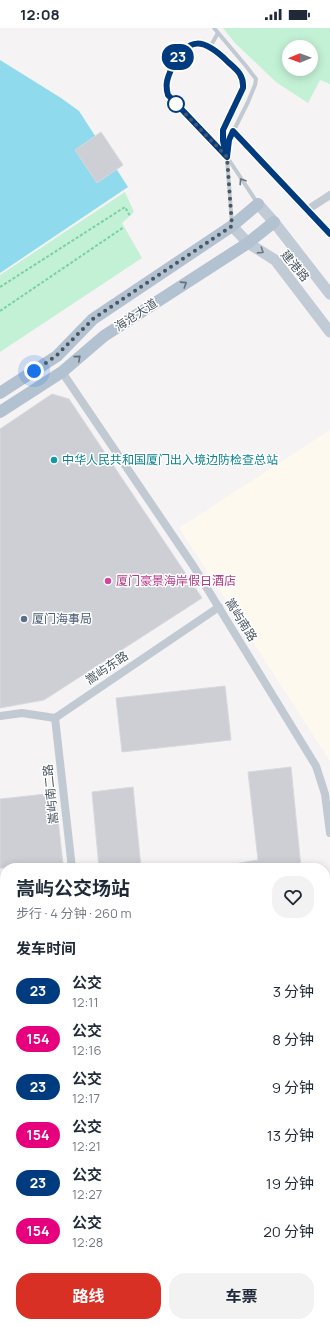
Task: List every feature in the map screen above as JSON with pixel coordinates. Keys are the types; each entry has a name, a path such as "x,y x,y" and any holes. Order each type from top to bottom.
{"main road":[{"name":"建港路","path":"258,204 330,293"},
{"name":"海沧大道","path":"0,393 56,356 93,319 232,226 258,204"},
{"name":"海沧大道","path":"0,412 62,372 104,336 248,243 274,222"},
{"name":"建港路","path":"232,226 248,243 275,260 330,332"}],"street":[{"path":"233,131 330,234"},
{"path":"307,210 330,195"},
{"name":"嵩屿南路","path":"62,372 194,567 316,766 325,794 330,833"},
{"name":"嵩屿东路","path":"55,718 219,607"},
{"path":"0,716 22,714 55,718"},
{"name":"嵩屿南二路","path":"55,718 71,863"}],"lane":[{"path":"214,28 256,79 248,102 229,140 227,157"},
{"path":"210,47 218,33"},
{"path":"232,226 227,157 223,141 223,130 243,88 243,80 240,74 210,47 196,44 190,46 184,49 180,54 168,75 166,85 168,95 227,157 258,204"}],"path":[{"path":"0,287 125,207 130,216"},
{"path":"0,311 124,227"}],"shaded area":[{"path":"330,430 330,761 179,528"}],"green space":[{"path":"223,28 330,28 330,84 320,80 308,103 276,82 235,43"},
{"path":"125,192 134,212 122,223 142,258 0,352 0,275"}],"water":[{"path":"0,60 79,111 128,187 0,273"}],"building":[{"path":"101,132 123,165 97,183 75,150"},
{"path":"52,394 69,399 202,598 44,700 0,708 0,429"},
{"path":"225,686 231,740 122,752 116,698"},
{"path":"291,767 301,863 239,863 258,860 248,772"},
{"path":"133,787 141,863 99,863 92,792"},
{"path":"55,793 63,863 0,863 0,799"}],"bus line":[{"name":"23","path":"225,149 223,130 243,88 243,80 240,74 216,51 210,47 196,44 184,49 168,75 166,85 168,95 227,157 227,146 233,131 330,234"}],"place":[{"name":"中华人民共和国厦门出入境边防检查总站","path":"54,460"},
{"name":"厦门豪景海岸假日酒店","path":"108,581"},
{"name":"厦门海事局","path":"24,619"}],"route":[{"path":"34,371 56,356 93,319 232,226 227,157 176,104"}]}
